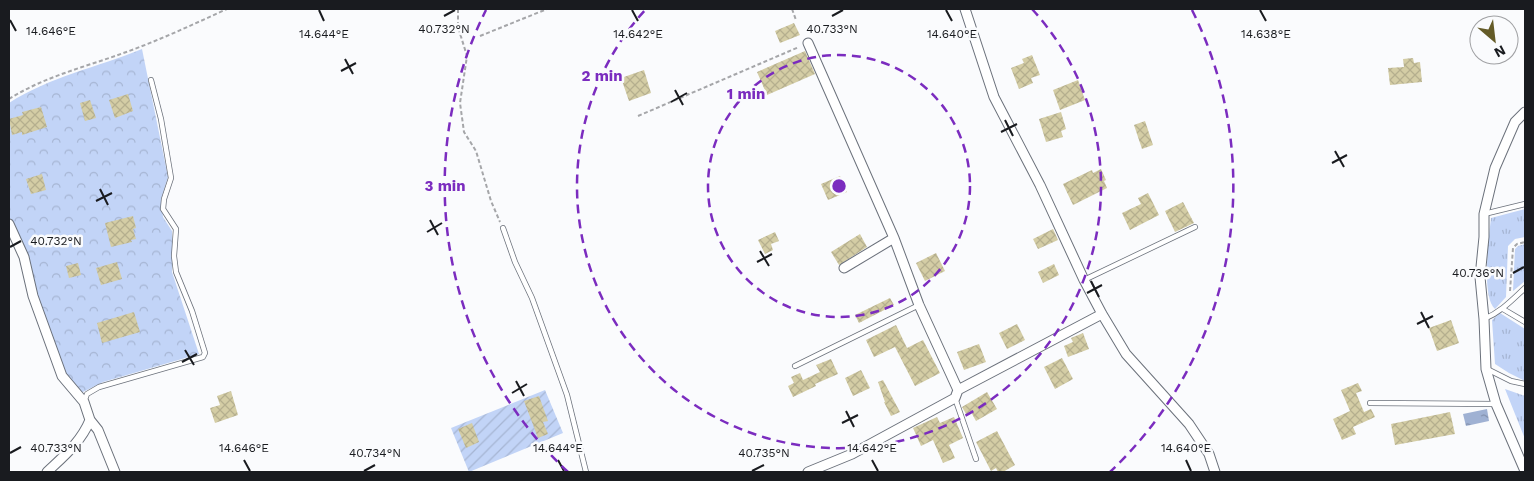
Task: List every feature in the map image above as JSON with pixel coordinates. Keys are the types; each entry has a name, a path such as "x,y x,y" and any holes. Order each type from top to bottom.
{"street":[{"path":"965,9 994,97 1040,185 1102,314 1126,354 1189,424 1208,454 1215,472"},
{"path":"808,43 894,238 918,305 957,394"},
{"path":"1525,112 1515,122 1495,168 1484,214 1480,277 1486,368 1496,404 1525,471"},
{"path":"9,224 24,257 33,296 62,376 84,402 90,420 98,430 115,472"},
{"path":"844,268 894,238"},
{"path":"808,472 852,454 1102,314"},
{"path":"47,472 74,446 90,420"}],"lane":[{"path":"84,402 87,394 99,387 203,357 204,353 192,310 176,272 174,256 176,229 163,209 164,199 171,178 162,123 151,80"},
{"path":"1484,214 1525,204"},
{"path":"1084,280 1195,227"},
{"path":"503,228 515,262 532,298 567,395 586,472"},
{"path":"1484,319 1494,316 1504,309 1525,288"},
{"path":"795,366 918,305"},
{"path":"1504,309 1525,322"},
{"path":"1486,368 1511,381 1525,384"},
{"path":"957,394 976,459"},
{"path":"1370,403 1496,404"}],"path":[{"path":"9,99 22,91 54,78 158,40 226,9"},
{"path":"458,9 458,27 466,56 460,103 464,132 476,151 491,201 503,228"},
{"path":"480,36 547,9"},
{"path":"792,9 796,20"},
{"path":"638,116 808,43"},
{"path":"1510,301 1513,248 1517,244 1525,242"}],"green space":[{"path":"142,49 168,177 161,199 163,217 172,231 172,272 199,354 103,382 81,393 65,375 36,295 17,232 9,217 9,103 57,79"},
{"path":"1525,209 1525,237 1515,239 1508,246 1506,297 1495,309 1488,292 1487,280 1491,218"},
{"path":"1525,244 1525,281 1513,291 1515,249"},
{"path":"1500,313 1525,329 1525,381 1495,364 1492,320"},
{"path":"1505,389 1525,396 1525,439"},
{"path":"545,390 563,433 469,472 451,428"}],"water":[{"path":"1487,409 1489,421 1466,426 1463,414"}],"building":[{"path":"794,23 800,35 780,43 775,31"},
{"path":"805,51 815,74 767,95 757,72"},
{"path":"1032,55 1040,75 1031,78 1033,83 1019,89 1011,68 1024,63 1022,59"},
{"path":"1413,58 1414,63 1420,62 1422,82 1390,85 1388,68 1404,67 1403,59"},
{"path":"644,70 651,93 629,101 621,78"},
{"path":"1078,80 1085,100 1060,110 1053,90"},
{"path":"128,94 133,111 115,118 109,100"},
{"path":"90,100 96,118 85,121 80,103"},
{"path":"41,107 47,127 22,135 22,132 12,135 9,119 23,115 22,112"},
{"path":"1061,112 1066,129 1061,131 1063,137 1046,142 1039,119"},
{"path":"1145,121 1153,145 1142,149 1134,125"},
{"path":"1101,169 1107,188 1073,205 1063,184 1092,170 1093,173"},
{"path":"42,174 46,190 31,194 26,179"},
{"path":"840,176 847,192 828,200 821,184"},
{"path":"1148,193 1159,215 1130,230 1122,213 1141,204 1138,198"},
{"path":"1183,202 1194,223 1175,232 1165,211"},
{"path":"133,216 136,228 133,229 136,239 131,240 132,242 111,247 105,223"},
{"path":"1053,229 1058,240 1038,249 1033,239"},
{"path":"775,232 779,241 771,244 773,250 765,254 758,240"},
{"path":"860,234 867,247 839,265 831,252"},
{"path":"936,253 945,271 925,281 916,263"},
{"path":"117,262 122,279 101,285 96,268"},
{"path":"78,263 81,275 69,278 66,266"},
{"path":"1054,264 1059,275 1043,283 1038,272"},
{"path":"890,298 894,305 859,323 855,315"},
{"path":"134,312 140,332 102,343 97,323"},
{"path":"1451,320 1459,343 1437,351 1429,328"},
{"path":"1017,324 1025,340 1007,349 999,333"},
{"path":"896,325 907,348 923,340 940,373 915,386 895,347 874,357 866,340"},
{"path":"1083,333 1089,349 1068,357 1064,346 1073,342 1071,338"},
{"path":"979,344 986,362 964,370 957,352"},
{"path":"1062,358 1073,379 1055,389 1044,367"},
{"path":"831,359 838,374 815,384 816,386 793,397 788,386 794,383 791,377 800,373 803,380 820,372 816,365"},
{"path":"861,370 870,388 853,396 845,378"},
{"path":"883,380 900,412 891,416 884,402 878,382"},
{"path":"1358,383 1362,391 1356,393 1364,412 1371,409 1375,417 1353,427 1356,434 1342,440 1333,419 1350,411 1341,390"},
{"path":"231,391 238,415 215,423 210,408 220,405 217,396"},
{"path":"987,392 997,409 976,421 971,412 966,414 962,407"},
{"path":"539,396 548,421 543,422 548,434 538,438 524,401"},
{"path":"1450,412 1455,434 1395,445 1391,424"},
{"path":"937,417 940,423 954,417 963,438 949,445 955,458 943,463 933,440 921,446 913,428"},
{"path":"472,423 479,442 466,448 458,429"},
{"path":"997,431 1015,465 1003,472 998,472 996,468 991,471 976,442"}]}
